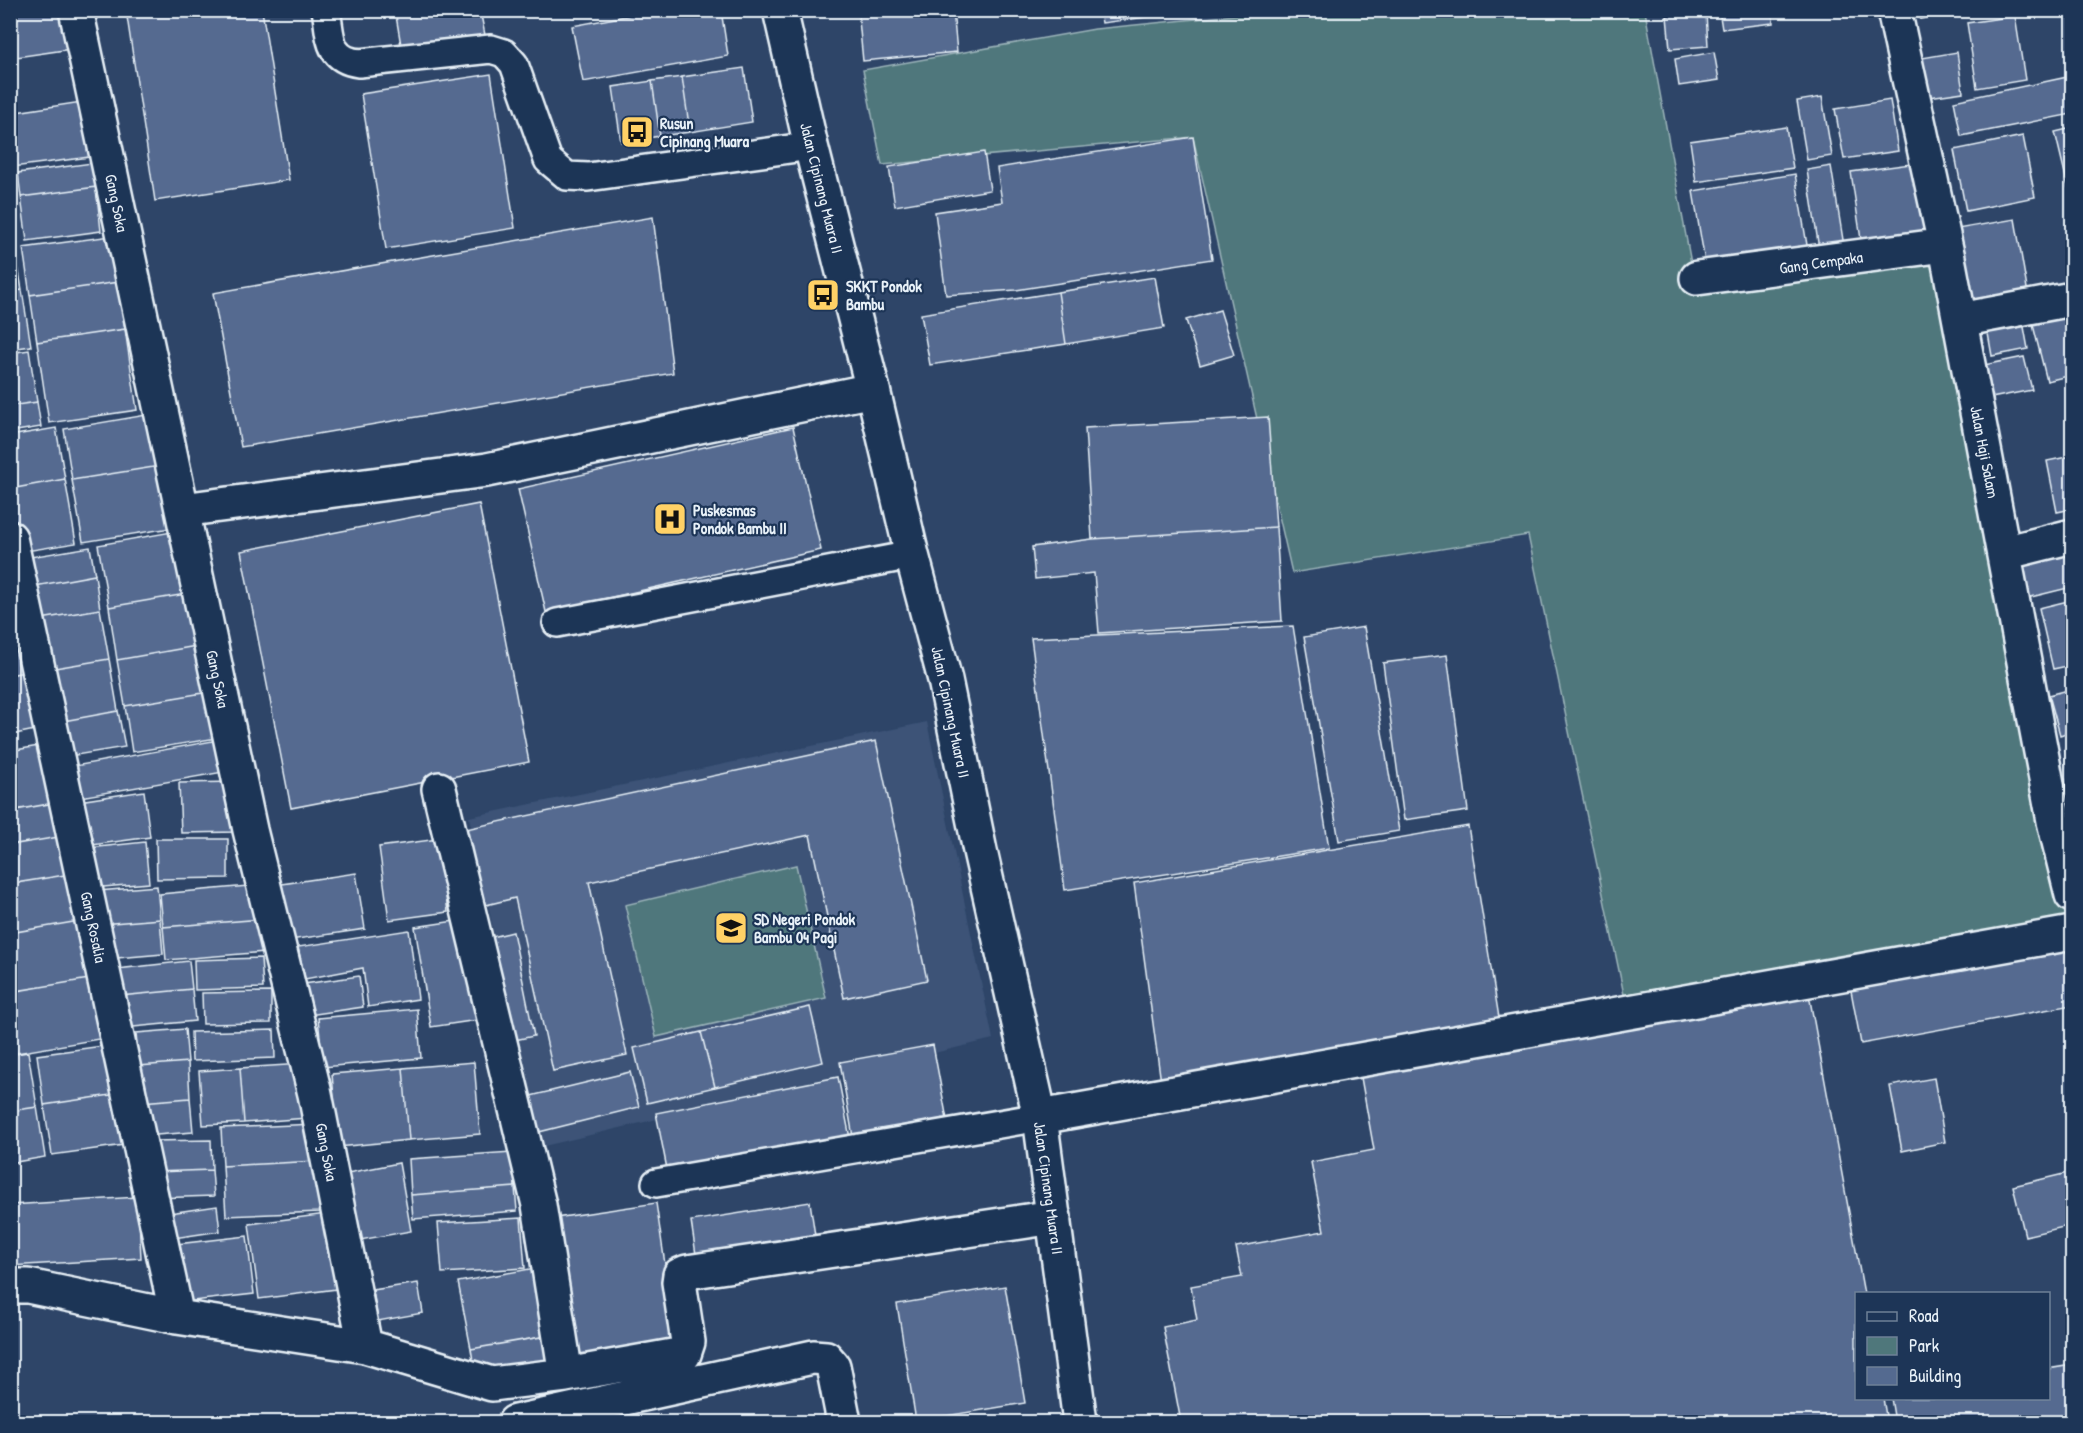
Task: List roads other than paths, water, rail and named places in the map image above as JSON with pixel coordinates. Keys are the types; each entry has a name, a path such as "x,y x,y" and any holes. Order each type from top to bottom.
{"street":[{"name":"Gang Soka","path":"76,10 250,830 315,1094 365,1346"},
{"name":"Jalan Cipinang Muara II","path":"780,10 811,146 945,680 980,852 1040,1117 1080,1422"},
{"name":"Jalan Haji Salam","path":"1894,10 1960,320 2054,821 2073,895"},
{"name":"Gang Cempaka","path":"1697,278 1945,245"},
{"path":"1960,320 2073,299"},
{"path":"182,510 487,470 873,390"},
{"path":"2004,553 2073,536"},
{"name":"Gang Rosalia","path":"10,538 177,1317"},
{"path":"439,789 539,1205 566,1375"},
{"path":"1040,1117 2073,933"},
{"path":"10,1286 27,1286 177,1317 365,1346 492,1384 566,1375 684,1354 688,1342 679,1282 680,1275 687,1272 1054,1217"},
{"path":"515,1422 813,1357 826,1358 833,1366 844,1422"}],"lane":[{"path":"326,10 333,49 345,61 358,63 491,49 504,53 514,64 548,160 567,176 588,177 811,146"},
{"path":"557,623 912,555"},
{"path":"656,1183 1040,1117"}],"place":[{"name":"Rusun Cipinang Muara","path":"637,132"},
{"name":"SKKT Pondok Bambu","path":"823,295"},
{"name":"Puskesmas Pondok Bambu II","path":"670,519"},
{"name":"SD Negeri Pondok Bambu 04 Pagi","path":"731,928"}]}
